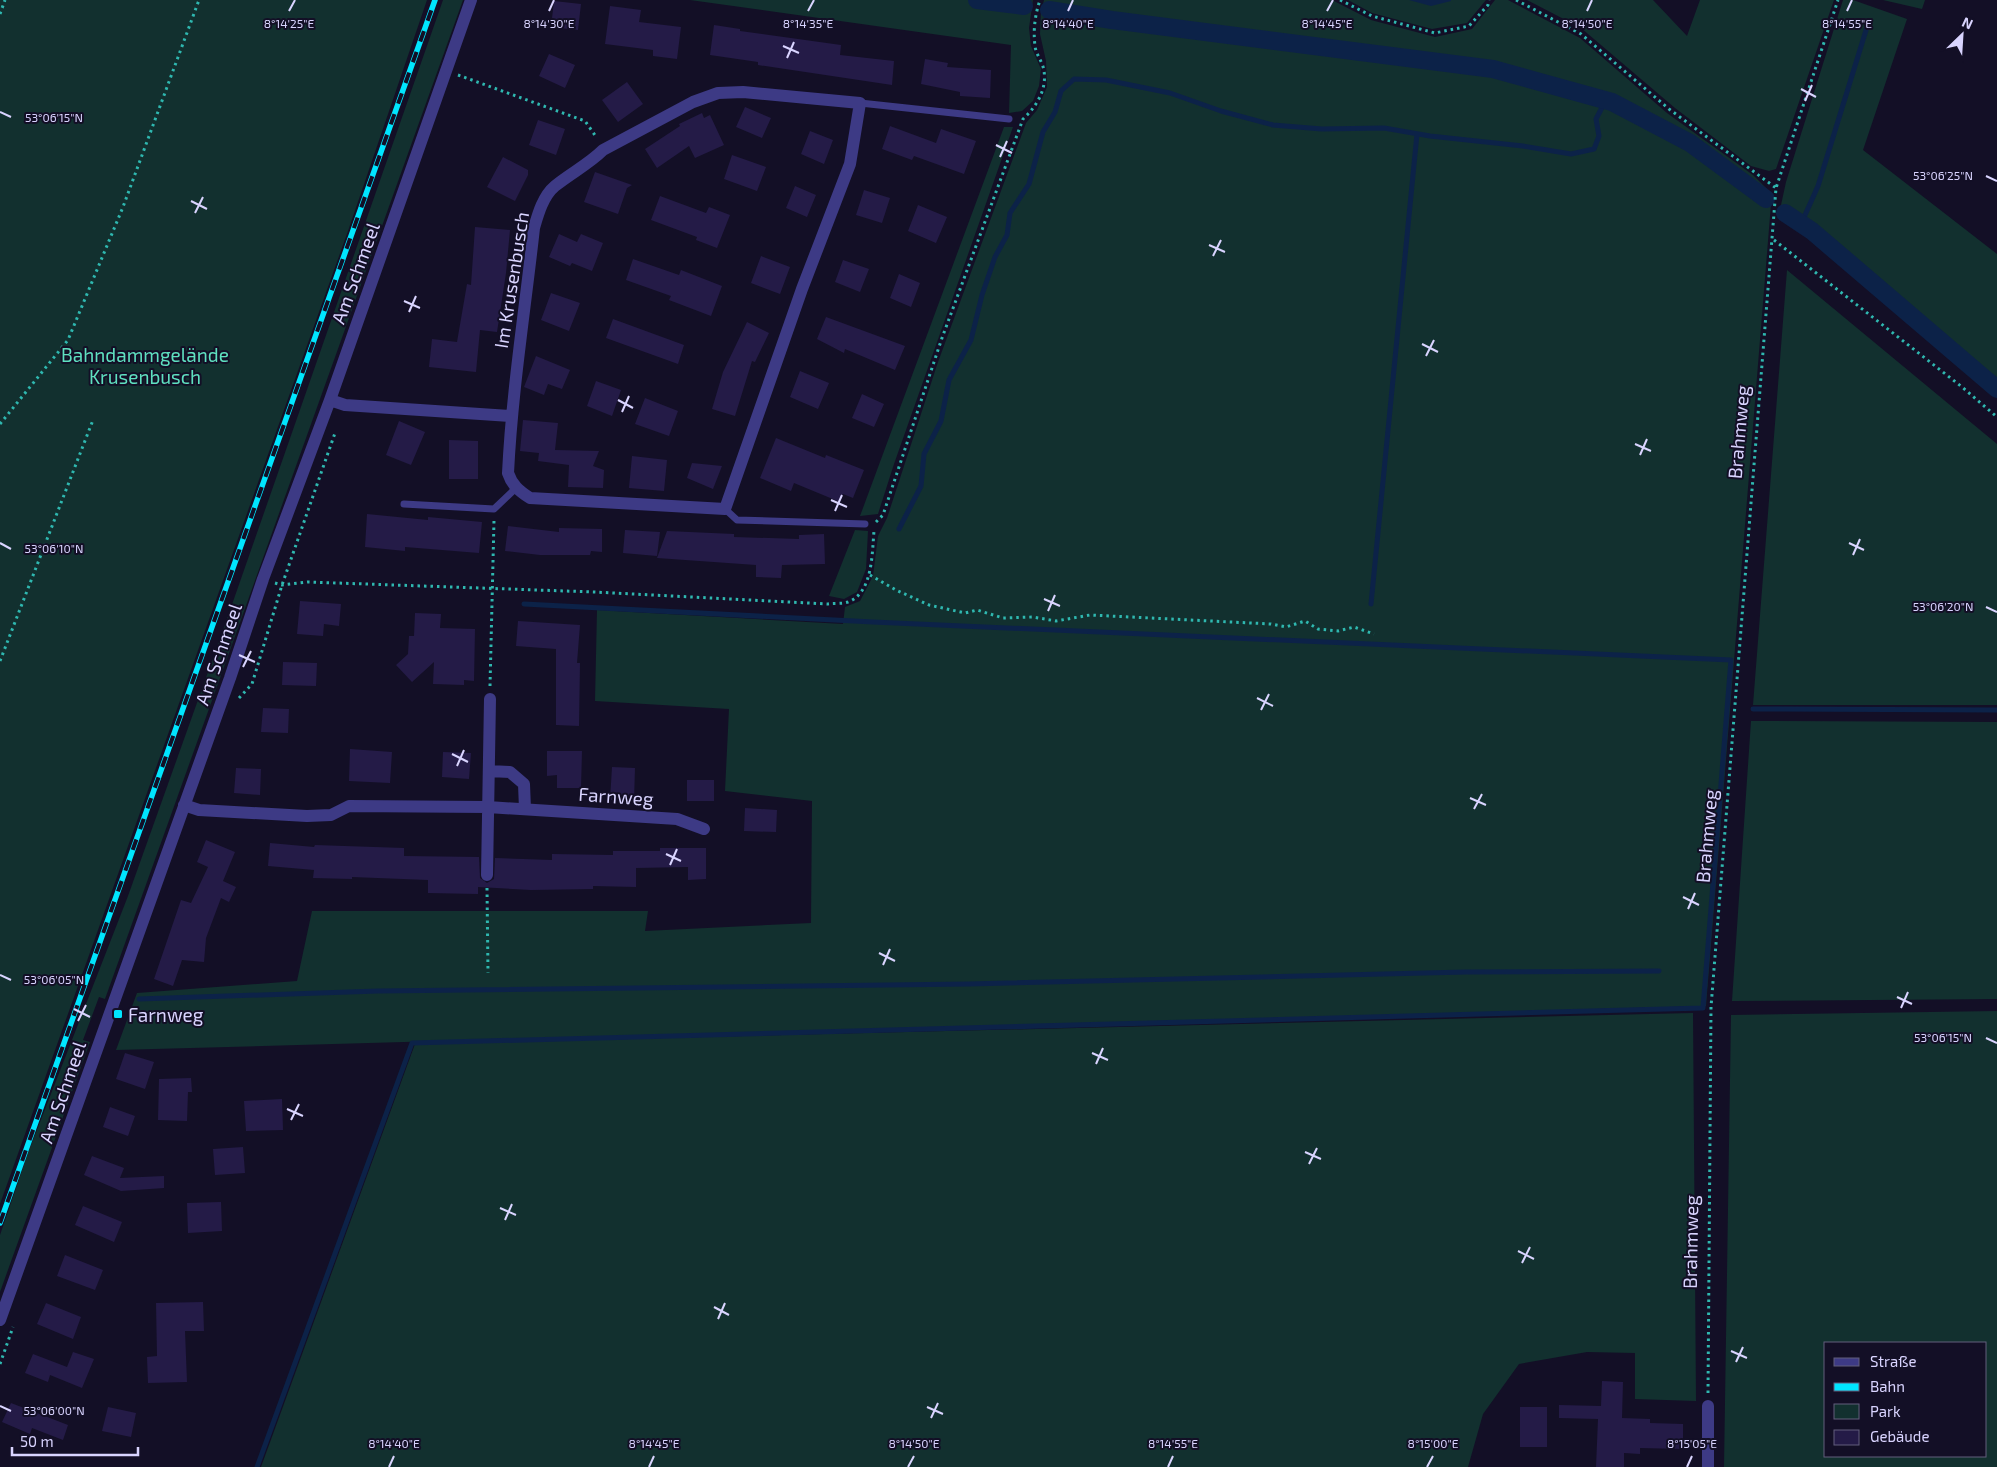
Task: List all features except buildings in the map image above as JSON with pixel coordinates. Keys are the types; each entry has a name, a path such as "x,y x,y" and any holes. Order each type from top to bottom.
{"street":[{"name":"Am Schmeel","path":"0,1320 148,910 263,579 330,400 471,0"},
{"name":"Im Krusenbusch","path":"516,488 510,481 508,473 511,416 534,228 538,211 554,187 594,159 603,150 692,102 718,93 743,92 860,103"},
{"path":"516,488 530,498 724,509 802,289 850,164 860,103"},
{"path":"330,400 345,405 511,416"},
{"path":"487,875 490,699"},
{"path":"489,771 510,772 524,784 525,809"},
{"name":"Farnweg","path":"184,805 199,810 307,816 331,814 350,806 488,807 678,819 704,828"},
{"path":"1708,1406 1708,1467"}],"lane":[{"name":"Im Krusenbusch","path":"860,103 1009,119"},
{"path":"404,504 494,509 516,488"},
{"path":"724,509 737,520 865,524"}],"path":[{"path":"0,14 5,0"},
{"path":"0,424 68,340 124,207 199,0"},
{"path":"1023,119 1034,109 1043,88 1044,71 1035,48 1035,16 1040,0"},
{"path":"1340,0 1372,16 1435,33 1469,26 1490,0"},
{"path":"1516,0 1581,34 1669,109 1776,188"},
{"name":"Brahmweg","path":"1708,1406 1711,1006 1776,188 1838,0"},
{"path":"447,71 584,121 603,150"},
{"path":"1773,239 1962,387 1997,418"},
{"path":"0,661 94,420"},
{"path":"490,699 494,509"},
{"path":"870,575 896,590 929,605 965,613 976,610 1004,618 1033,617 1056,621 1090,615 1215,621 1286,627 1305,621 1318,629 1338,631 1354,627 1374,634"},
{"path":"487,875 488,973"}],"green space":[{"name":"Bahndammgelände Krusenbusch","path":"0,0 427,0 348,231 0,1204"},
{"path":"443,0 463,0 105,999 99,997 83,1040 90,1042 0,1292 0,1235 28,1153 128,896"},
{"path":"690,0 1033,0 1029,28 1031,46 1041,69 1039,86 1033,101 1022,111 1009,113 1011,45"},
{"path":"1044,0 1332,0 1371,20 1435,37 1472,29 1495,0 1508,0 1580,38 1667,113 1753,175 1769,191 1771,200 1690,142 1613,100 1493,67 1042,8"},
{"path":"1348,0 1486,0 1467,23 1432,29 1372,13"},
{"path":"1527,0 1653,0 1687,36 1700,0 1834,0 1776,169 1769,171 1751,166 1675,108 1581,28"},
{"path":"1843,0 1853,0 1907,19 1863,150 1997,254 1997,378 1814,228 1781,205 1786,182"},
{"path":"1883,0 1925,0 1922,9"},
{"path":"1041,11 1493,72 1611,103 1689,144 1771,204 1706,1006 116,1050 137,993 297,981 312,911 648,911 645,931 811,923 812,801 725,791 729,709 595,701 597,610 843,624 845,607 860,601 873,576 878,536 887,518 938,362 1026,123 1037,110 1047,87 1046,61 1040,34"},
{"path":"1004,127 1013,127 878,514 860,516"},
{"path":"1787,270 1997,444 1997,705 1753,705"},
{"path":"855,530 868,531 866,569 857,592 844,599 829,596"},
{"path":"1751,721 1997,722 1997,999 1732,1001"},
{"path":"1997,1011 1997,1467 1724,1467 1731,1015"},
{"path":"1693,1013 1696,1401 1635,1399 1635,1353 1587,1352 1519,1364 1483,1414 1468,1467 261,1467 415,1044"}],"water":[{"path":"1409,0 1451,0 1451,1 1431,6"}],"waterway":[{"path":"977,0 1024,6"},
{"path":"1049,10 1112,20 1493,69 1612,102 1690,143 1766,199"},
{"path":"1801,224 1818,186 1867,27"},
{"path":"899,529 921,486 924,454 941,421 949,380 971,340 982,295 995,257 1007,235 1010,213 1029,184 1043,132 1055,112 1061,91 1074,79 1106,80 1170,93 1221,111 1273,125 1322,129 1384,128 1430,136 1523,146 1571,154 1594,149 1599,136 1596,119 1606,100"},
{"path":"1371,604 1417,134"},
{"path":"1785,213 1812,231 1997,389"},
{"path":"257,1467 412,1043 1703,1008 1731,660 873,622 524,604"},
{"path":"1753,709 1997,710"},
{"path":"139,999 378,991 969,984 1466,972 1659,971"}],"railway":[{"path":"0,1223 435,0"}],"place":[{"name":"Farnweg","path":"118,1014"}]}
